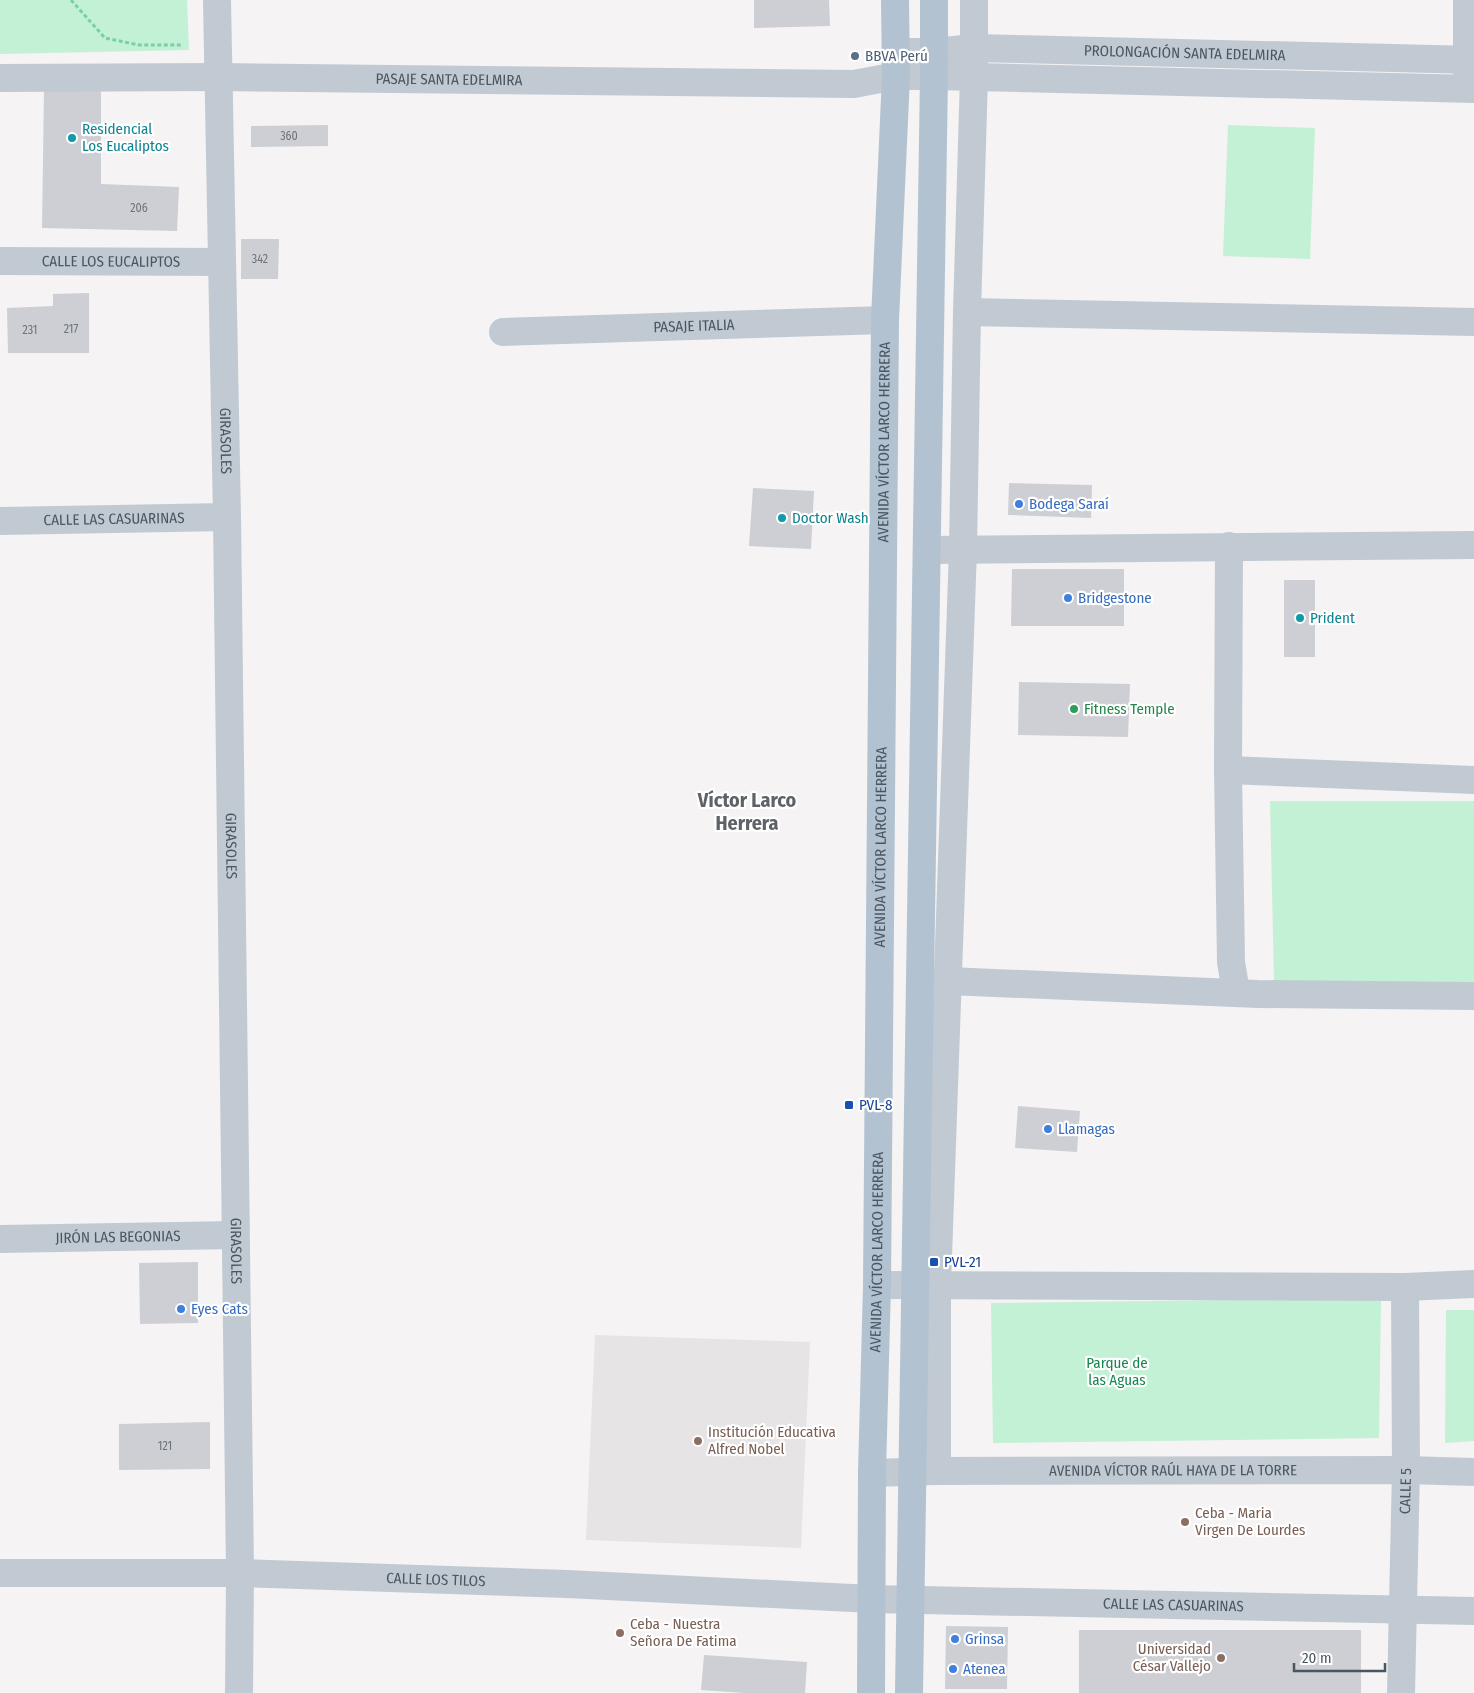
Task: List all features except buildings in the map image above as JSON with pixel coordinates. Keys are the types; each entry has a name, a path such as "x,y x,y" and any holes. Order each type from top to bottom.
{"main road":[{"name":"AVENIDA VÍCTOR LARCO HERRERA","path":"871,1693 872,1473 877,1284 885,320 895,64 895,0"},
{"path":"909,1693 911,1600 925,1471 927,550 934,0"}],"street":[{"name":"GIRASOLES","path":"217,0 227,517 240,1573 239,1693"},
{"path":"926,1285 948,981 963,549 967,312 974,76 974,0"},
{"path":"1467,0 1471,89"},
{"name":"PROLONGACIÓN SANTA EDELMIRA","path":"934,64 974,48 1470,60"},
{"name":"PASAJE SANTA EDELMIRA","path":"0,78 218,77 854,84 895,64"},
{"name":"PROLONGACIÓN SANTA EDELMIRA","path":"895,64 934,64 974,76 1471,89"},
{"name":"CALLE LOS EUCALIPTOS","path":"0,261 222,262"},
{"path":"967,312 1474,322"},
{"name":"PASAJE ITALIA","path":"503,332 885,320"},
{"name":"CALLE LAS CASUARINAS","path":"0,521 227,517"},
{"path":"927,550 1474,545"},
{"path":"1229,546 1228,770 1231,962 1236,992"},
{"path":"1228,770 1474,780"},
{"path":"948,981 1258,994 1474,996"},
{"name":"JIRÓN LAS BEGONIAS","path":"0,1239 235,1235"},
{"path":"877,1284 1405,1288 1474,1284"},
{"name":"CALLE 5","path":"1401,1693 1406,1470 1405,1288"},
{"name":"AVENIDA VÍCTOR RAÚL HAYA DE LA TORRE","path":"872,1473 925,1471 1406,1470 1474,1472"},
{"name":"CALLE LOS TILOS","path":"0,1573 240,1573 567,1584 872,1599"},
{"name":"CALLE LAS CASUARINAS","path":"872,1599 1474,1611"}],"path":[{"path":"71,0 105,38 139,45 181,45"}],"shaded area":[{"name":"Institución Educativa Alfred Nobel","path":"595,1335 810,1342 801,1548 586,1540"}],"green space":[{"path":"0,0 187,0 189,50 0,54"},
{"path":"1228,125 1315,128 1310,259 1223,256"},
{"path":"1270,801 1474,801 1474,983 1274,981"},
{"name":"Parque de las Aguas","path":"1381,1298 1379,1438 993,1443 991,1303"},
{"path":"1446,1310 1474,1310 1474,1441 1445,1443"}],"place":[{"name":"BBVA Perú","path":"855,56"},
{"name":"Residencial Los Eucaliptos","path":"72,138"},
{"name":"Bodega Saraí","path":"1019,504"},
{"name":"Doctor Wash","path":"782,518"},
{"name":"Bridgestone","path":"1068,598"},
{"name":"Prident","path":"1300,618"},
{"name":"Fitness Temple","path":"1074,709"},
{"name":"PVL-8","path":"849,1105"},
{"name":"Llamagas","path":"1048,1129"},
{"name":"PVL-21","path":"934,1262"},
{"name":"Eyes Cats","path":"181,1309"},
{"name":"Institución Educativa Alfred Nobel","path":"698,1441"},
{"name":"Ceba - Maria Virgen De Lourdes","path":"1185,1522"},
{"name":"Ceba - Nuestra Señora De Fatima","path":"620,1633"},
{"name":"Grinsa","path":"955,1639"},
{"name":"Universidad César Vallejo","path":"1221,1658"},
{"name":"Atenea","path":"953,1669"}],"district":[{"name":"Víctor Larco Herrera","path":"747,812"}]}
